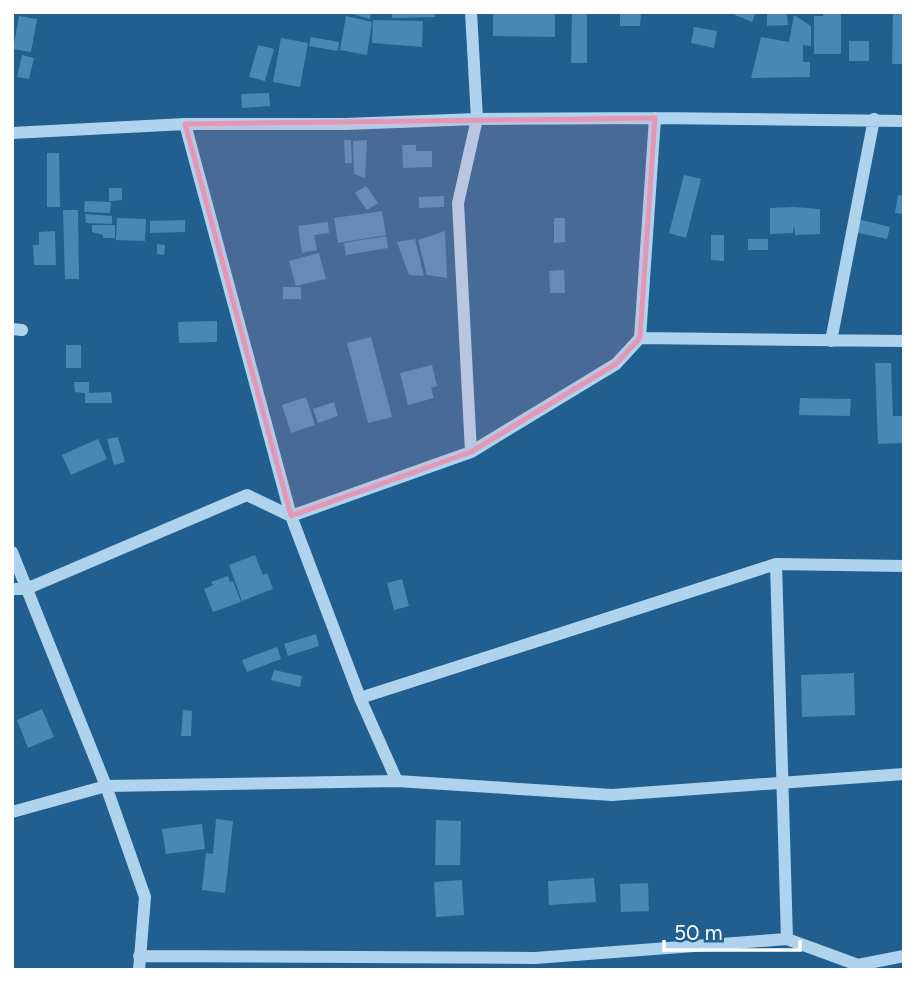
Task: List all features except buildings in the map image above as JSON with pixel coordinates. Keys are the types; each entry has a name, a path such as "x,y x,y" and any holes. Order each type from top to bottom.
{"street":[{"path":"471,12 477,119 458,203 471,452"},
{"path":"12,589 26,589 247,495 291,516 471,452 616,364 640,338 655,118"},
{"path":"12,132 185,124 345,124 477,119 904,121"},
{"path":"831,341 874,119"},
{"path":"185,124 291,516 360,698 397,781"},
{"path":"640,338 904,341"},
{"path":"12,552 106,786 145,897 139,963 535,964 787,939 856,967 904,956"},
{"path":"360,698 776,564 904,566"},
{"path":"776,564 787,939"},
{"path":"12,812 106,786 397,781 612,795 904,774"}],"highlighted area":[{"path":"655,118 640,338 616,364 471,452 291,516 185,124"}]}
